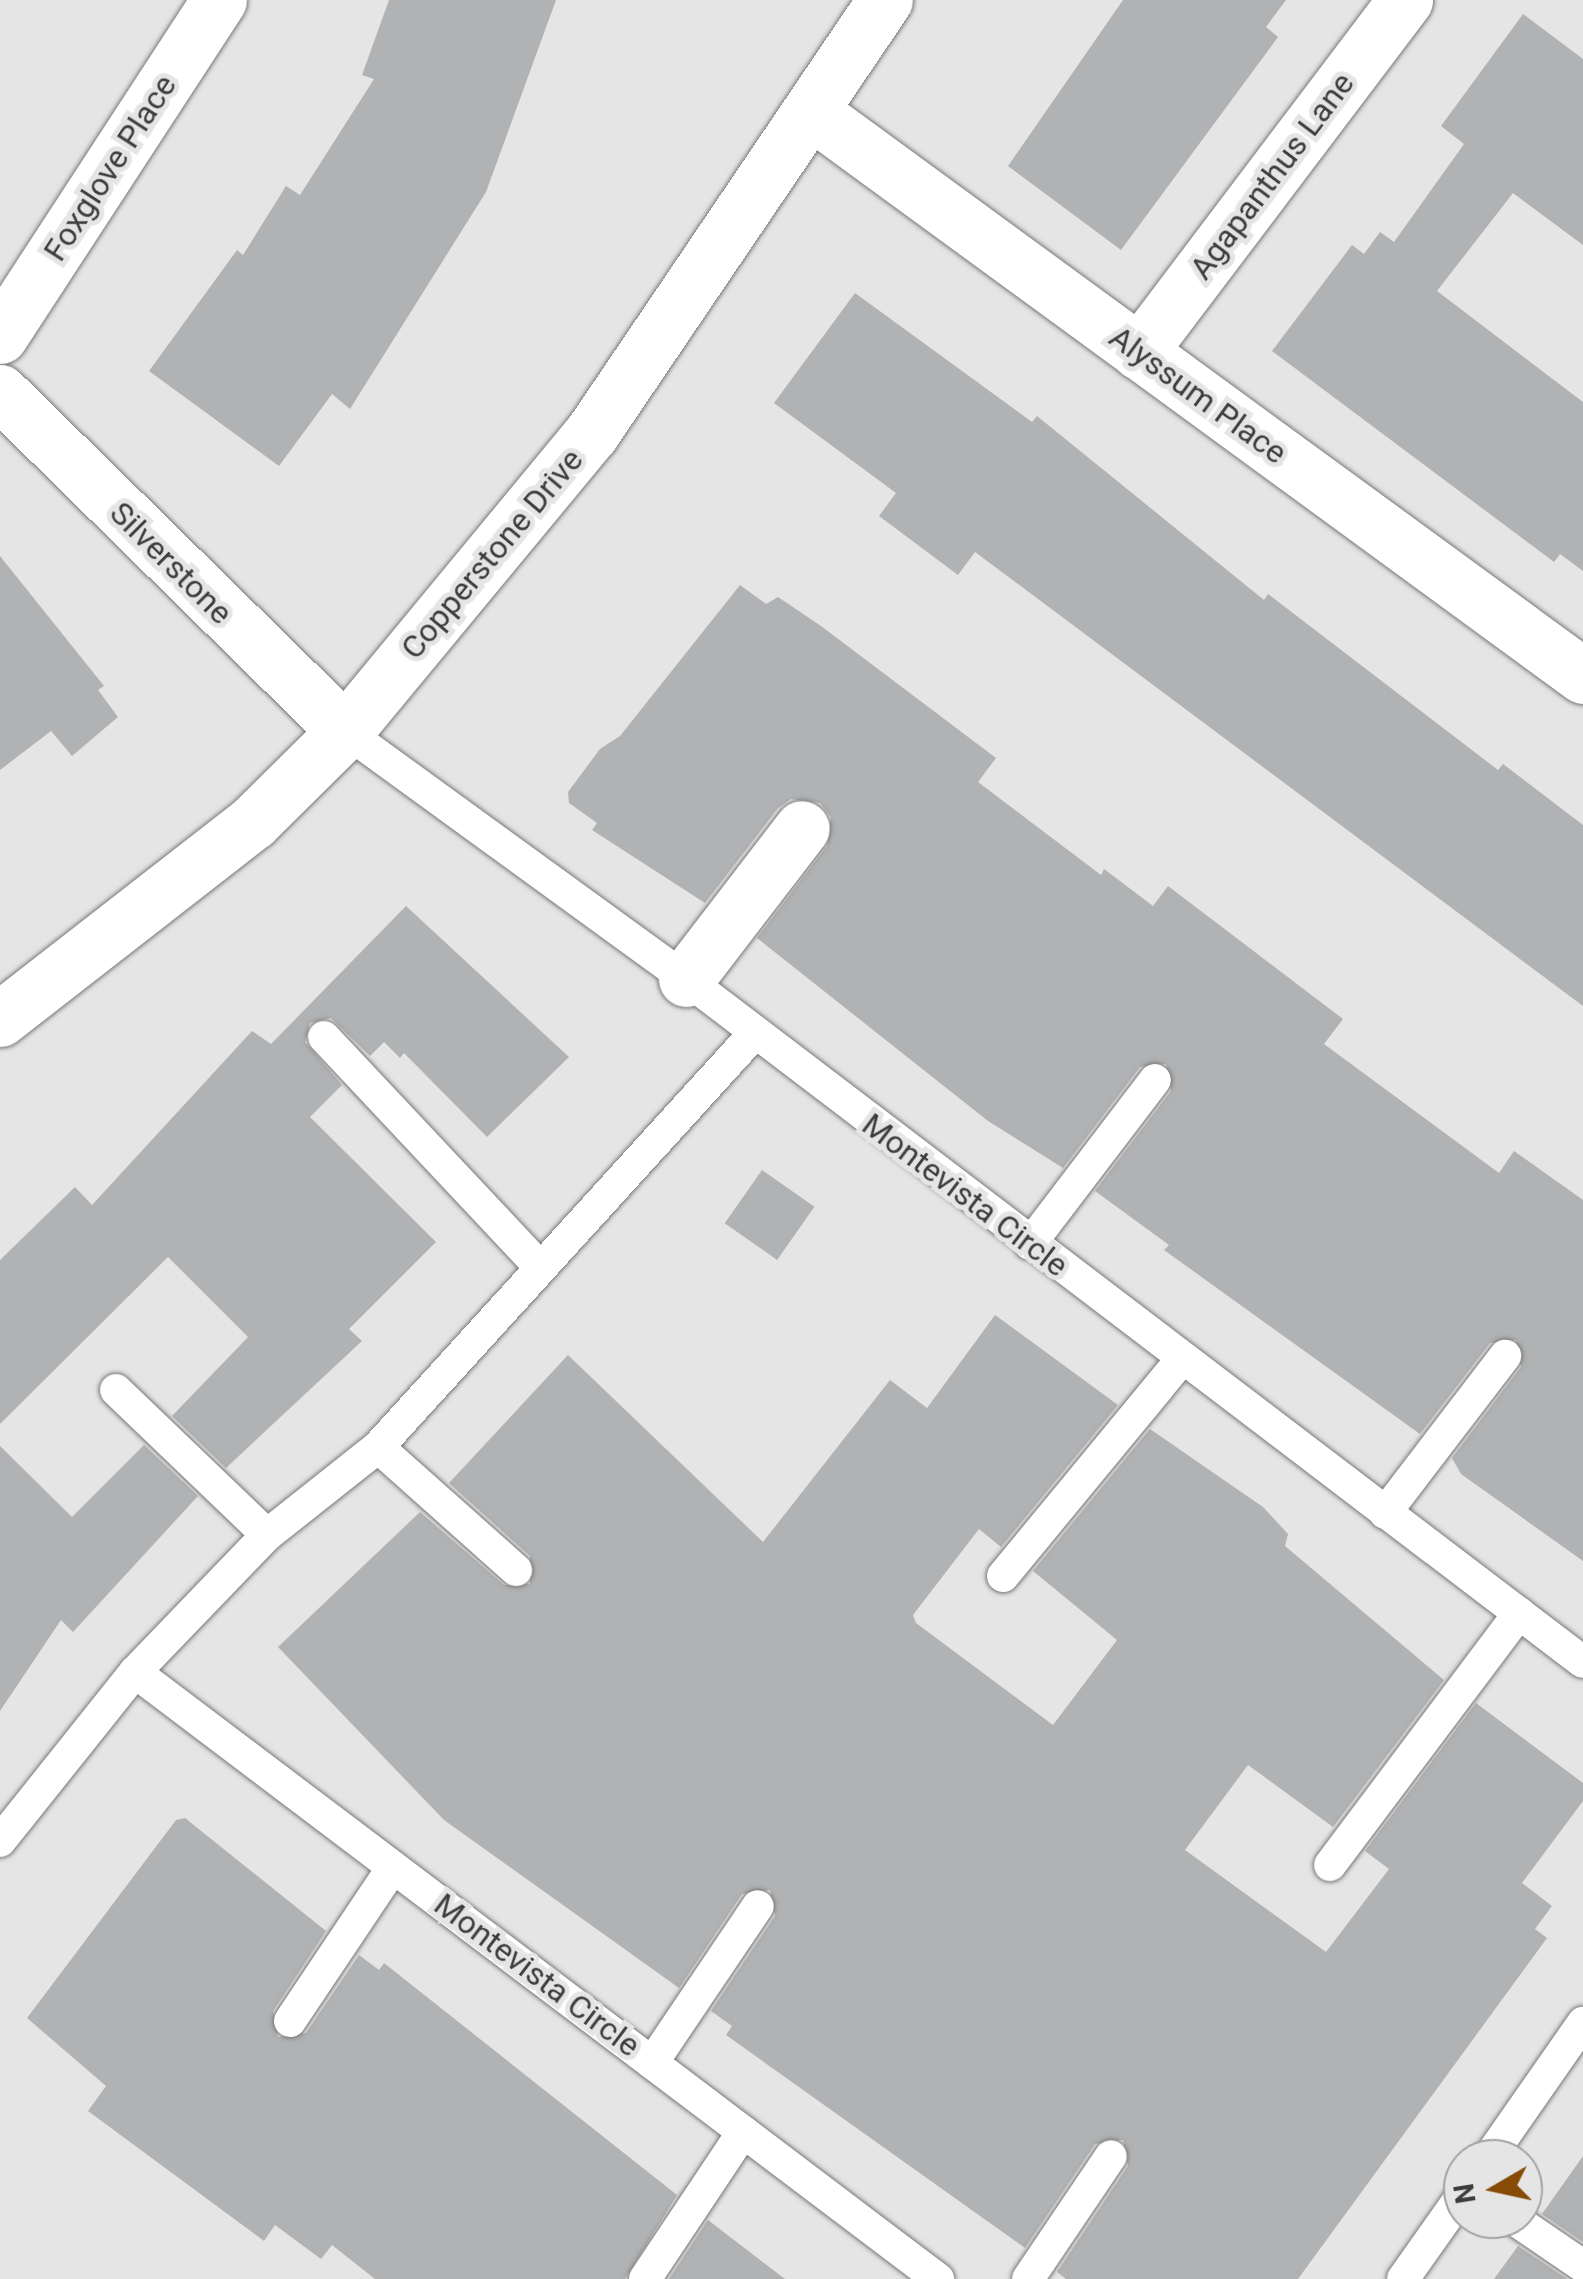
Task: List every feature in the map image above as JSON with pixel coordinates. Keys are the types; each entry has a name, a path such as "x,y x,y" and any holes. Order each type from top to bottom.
{"street":[{"name":"Foxglove Place","path":"0,336 219,0"},
{"name":"Copperstone Drive","path":"0,1019 252,822 346,732 591,434 813,113 885,0"},
{"name":"Agapanthus Lane","path":"1139,352 1405,0"},
{"name":"Alyssum Place","path":"813,113 1583,676"},
{"name":"Silverstone","path":"0,392 346,732"},
{"path":"686,979 802,828"}],"lane":[{"name":"Montevista Circle","path":"346,732 686,979 753,1035 1583,1662"},
{"path":"0,1840 135,1672 268,1535 378,1447 538,1265 753,1035"},
{"path":"324,1037 538,1265"},
{"path":"1030,1244 1155,1080"},
{"path":"1385,1513 1505,1356"},
{"path":"1003,1576 1182,1359"},
{"path":"116,1390 268,1535"},
{"path":"378,1447 516,1570"},
{"path":"1330,1864 1518,1613"},
{"name":"Montevista Circle","path":"135,1672 938,2279"},
{"path":"290,2020 394,1867"},
{"path":"652,2063 758,1906"},
{"path":"1502,2139 1583,2023"},
{"path":"644,2279 744,2132"},
{"path":"1028,2279 1111,2156"},
{"path":"1403,2279 1443,2222"},
{"path":"1543,2239 1583,2266"}],"building":[{"path":"389,0 556,0 486,192 350,409 332,394 279,466 149,371 237,250 243,255 286,186 300,195 374,79 362,75"},
{"path":"1123,0 1286,0 1266,27 1278,37 1121,250 1008,166"},
{"path":"1523,14 1583,59 1583,245 1513,193 1437,291 1583,402 1583,571 1560,554 1554,562 1272,351 1352,245 1364,254 1380,232 1394,242 1464,144 1441,126"},
{"path":"855,293 1032,422 1037,416 1264,600 1268,594 1498,770 1503,764 1583,825 1583,1006 975,552 958,575 879,516 896,493 774,403"},
{"path":"0,556 104,686 98,690 118,717 72,756 51,731 0,770"},
{"path":"740,585 766,604 778,597 821,626 996,758 978,782 1101,875 1104,869 1153,906 1168,886 1343,1019 1324,1044 1499,1173 1514,1151 1583,1200 1583,1561 1461,1474 1452,1458 1521,1367 1516,1340 1490,1343 1420,1434 1164,1250 1169,1245 1095,1191 1171,1091 1166,1064 1140,1067 1063,1168 988,1121 757,938 827,846 831,817 820,803 791,799 778,808 705,903 592,830 597,823 569,803 568,792 600,749 620,736"},
{"path":"406,906 569,1057 487,1137 404,1053 400,1058 384,1042 370,1056 331,1018 310,1023 305,1042 342,1085 310,1117 436,1242 349,1329 362,1341 226,1468 172,1416 248,1337 168,1257 0,1424 0,1260 75,1187 92,1205 252,1031 271,1044"},
{"path":"762,1170 814,1207 777,1260 725,1223"},
{"path":"995,1315 1118,1405 1001,1547 979,1529 913,1615 916,1623 1053,1725 1117,1640 1033,1571 1150,1429 1263,1507 1288,1534 1285,1546 1444,1680 1333,1827 1248,1765 1185,1850 1326,1952 1389,1869 1365,1851 1476,1703 1583,1783 1583,1801 1522,1883 1552,1906 1535,1929 1547,1938 1298,2279 1066,2279 1057,2272 1128,2166 1123,2140 1095,2144 1025,2248 726,2035 732,2026 711,2011 775,1916 770,1890 742,1894 679,1988 444,1820 278,1647 420,1512 504,1585 530,1584 530,1556 449,1483 568,1355 763,1542 890,1380 927,1408"},
{"path":"144,1445 198,1496 73,1632 61,1620 0,1711 0,1446 72,1517"},
{"path":"185,1818 326,1931 273,2011 278,2037 306,2033 359,1955 379,1970 384,1963 677,2195 625,2279 375,2279 332,2245 321,2259 275,2225 264,2241 88,2111 106,2086 27,2018 176,1820"},
{"path":"1583,2156 1583,2242 1543,2213"},
{"path":"708,2220 785,2279 669,2279"},
{"path":"1518,2246 1567,2279 1494,2279"}]}
